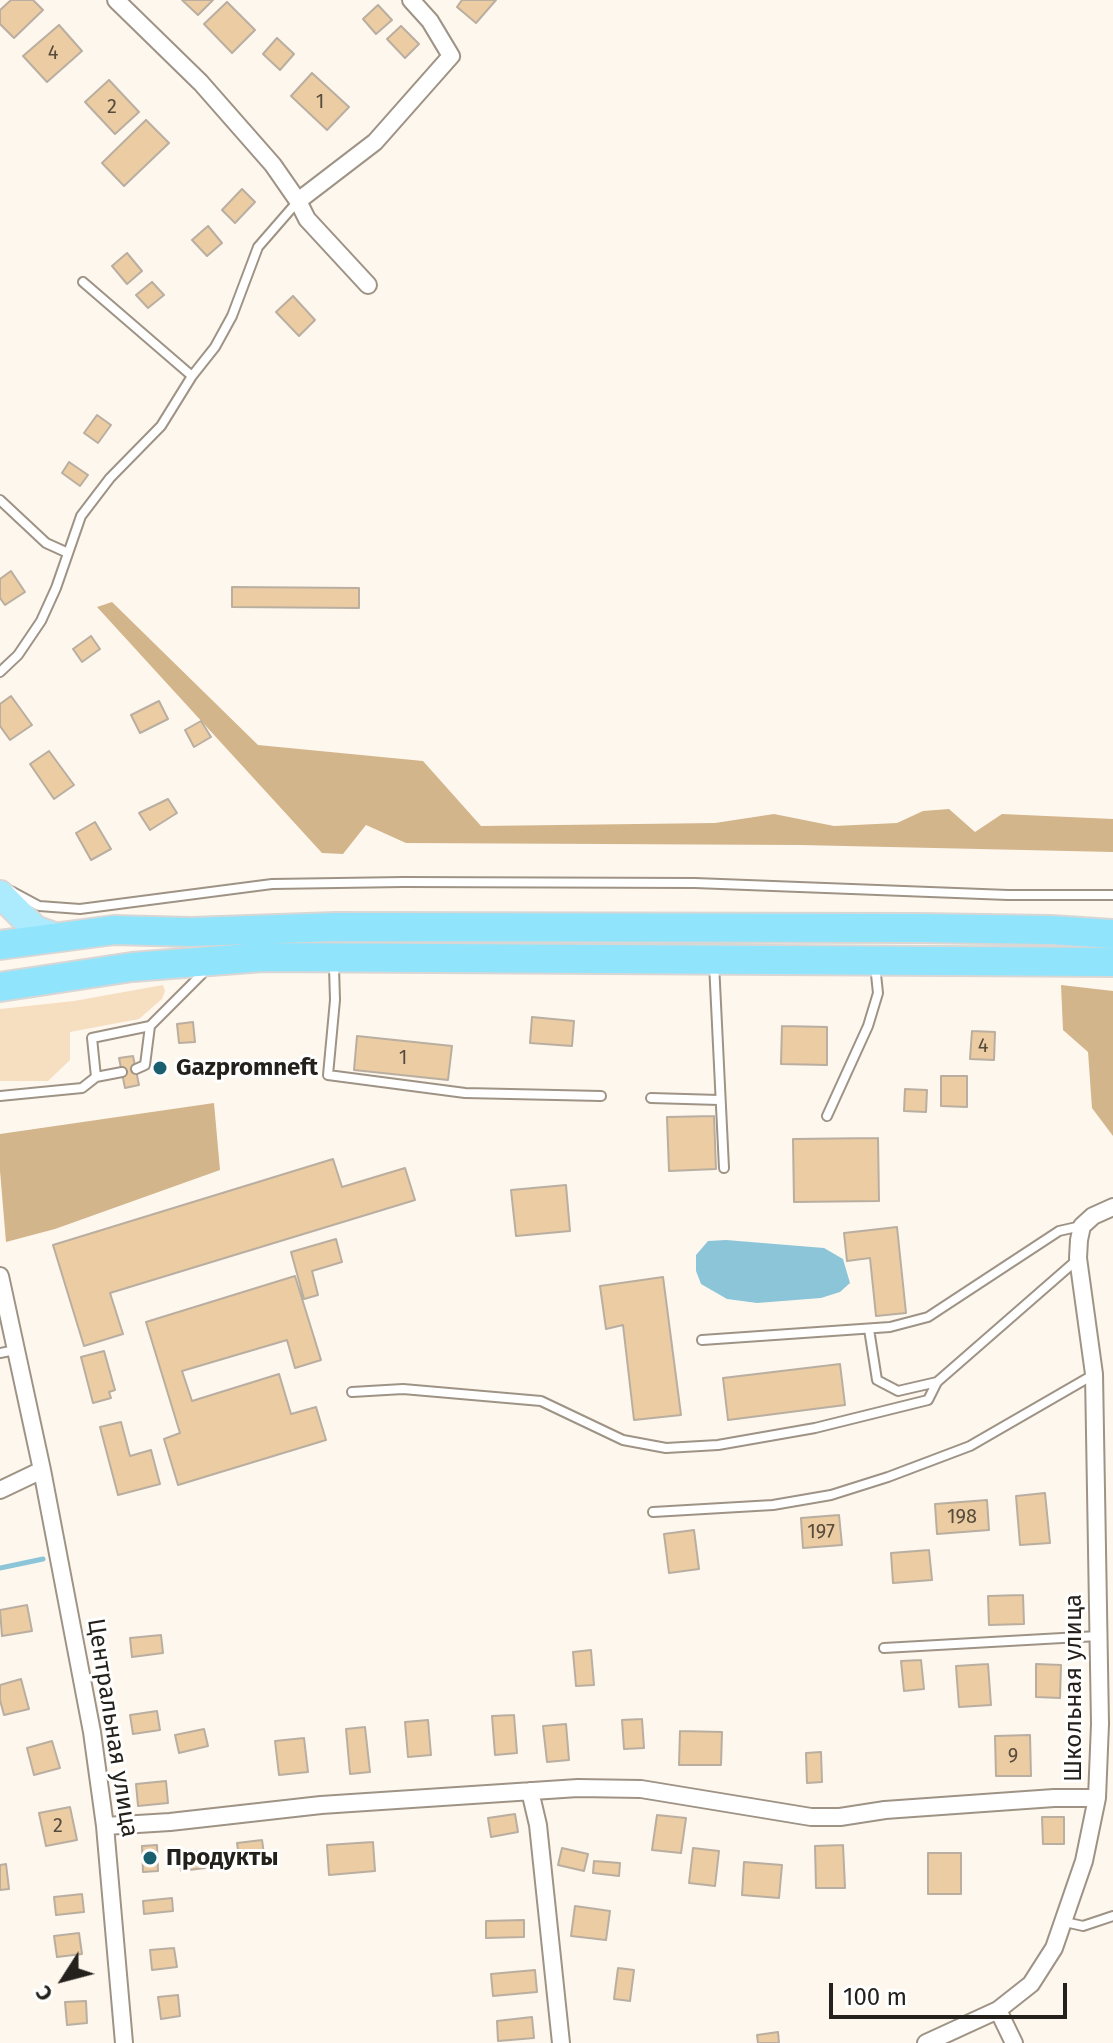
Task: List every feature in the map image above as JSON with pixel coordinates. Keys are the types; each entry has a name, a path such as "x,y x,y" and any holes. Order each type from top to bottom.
{"highway":[{"path":"0,945 114,930 191,932 336,927 919,928 1113,934"},
{"path":"0,962 191,932"},
{"path":"0,987 196,960 263,957 1113,962"},
{"path":"0,1000 88,985 202,974 445,958"}],"main road":[{"path":"0,894 35,929 54,936"}],"street":[{"path":"116,0 201,83 273,165 307,219 368,285"},
{"path":"298,201 375,142 451,56 430,21 411,0"},
{"path":"1082,1226 1093,1216 1113,1207"},
{"name":"Школьная улица","path":"926,2043 998,2010 1031,1984 1054,1948 1065,1922 1084,1861 1097,1798 1100,1724 1094,1374 1078,1258 1082,1226"},
{"name":"Центральная улица","path":"0,1280 7,1352 42,1470 92,1732 105,1826 124,2043"},
{"path":"1095,1437 1113,1436"},
{"path":"0,1490 42,1470"},
{"path":"105,1826 321,1805 578,1788 641,1789 789,1815 825,1817 992,1802 1097,1798"},
{"path":"530,1791 538,1825 561,2043"},
{"path":"998,2010 1014,2043"}],"lane":[{"path":"0,672 18,655 41,621 81,516 95,496 161,426 192,376 215,347 232,316 258,247 298,201"},
{"path":"83,282 192,376"},
{"path":"0,500 46,543 68,553"},
{"path":"0,885 39,906 80,909 272,884 695,883 992,895 1113,895"},
{"path":"714,959 724,1168"},
{"path":"827,1116 878,993 874,960"},
{"path":"334,967 335,1000 328,1075 465,1093 601,1096"},
{"path":"96,1077 92,1038 150,1026 202,974"},
{"path":"136,1069 145,1065 150,1026"},
{"path":"0,1096 82,1088 96,1077 122,1072"},
{"path":"651,1098 719,1100"},
{"path":"702,1340 890,1327 928,1317 1059,1231 1082,1226"},
{"path":"352,1392 403,1389 541,1401 623,1440 666,1448 718,1445 894,1410 928,1400 937,1382 1078,1258"},
{"path":"869,1329 877,1380 898,1391 937,1382"},
{"path":"653,1512 773,1505 831,1495 970,1446 1094,1374"},
{"path":"884,1648 1099,1636"},
{"path":"1065,1922 1083,1926 1113,1916"}],"shaded area":[{"path":"112,602 258,745 423,761 481,826 715,823 774,814 834,826 897,823 923,811 949,809 975,832 1002,814 1113,819 1113,852 800,845 406,843 366,825 343,854 322,853 97,607"},
{"path":"163,985 165,991 162,999 139,1019 70,1032 70,1060 48,1081 0,1081 0,1009 74,1001"},
{"path":"1061,985 1113,991 1113,1136 1092,1108 1088,1052 1063,1030"},
{"path":"214,1103 220,1170 55,1229 6,1242 0,1134"}],"water":[{"path":"708,1241 824,1248 843,1259 850,1283 840,1292 821,1298 757,1303 727,1299 701,1284 696,1271 696,1255"}],"building":[{"path":"11,0 33,0 43,10 14,38 0,24 0,10"},
{"path":"182,0 213,0 198,15"},
{"path":"462,0 496,0 476,23 457,7"},
{"path":"227,2 255,30 232,53 204,24"},
{"path":"378,5 392,20 376,34 363,19"},
{"path":"59,25 82,51 47,82 23,56"},
{"path":"401,26 419,44 405,58 387,39"},
{"path":"277,38 294,54 280,70 263,54"},
{"path":"312,73 349,107 327,130 291,96"},
{"path":"109,80 139,112 115,134 85,102"},
{"path":"146,120 169,143 124,186 102,163"},
{"path":"242,189 255,202 235,223 222,210"},
{"path":"208,226 222,243 207,256 192,240"},
{"path":"127,253 142,271 127,284 112,266"},
{"path":"152,282 164,295 148,308 136,295"},
{"path":"293,296 315,320 299,336 276,312"},
{"path":"97,415 111,425 98,443 84,433"},
{"path":"69,462 88,475 80,486 62,473"},
{"path":"11,571 25,592 5,605 0,598 0,579"},
{"path":"232,587 359,588 359,608 232,607"},
{"path":"91,636 100,649 82,662 73,649"},
{"path":"11,696 32,725 10,740 0,726 0,704"},
{"path":"159,701 168,719 140,733 131,715"},
{"path":"201,721 211,737 194,747 185,730"},
{"path":"49,751 74,785 54,799 30,764"},
{"path":"168,799 177,813 150,830 139,813"},
{"path":"95,822 111,849 91,860 76,833"},
{"path":"532,1017 574,1021 572,1046 530,1043"},
{"path":"193,1022 195,1042 179,1043 177,1024"},
{"path":"782,1026 827,1027 827,1065 781,1064"},
{"path":"972,1031 995,1032 994,1060 970,1059"},
{"path":"357,1036 452,1046 448,1080 354,1070"},
{"path":"133,1056 139,1085 125,1088 119,1058"},
{"path":"941,1076 967,1076 967,1107 941,1106"},
{"path":"905,1089 927,1090 926,1112 904,1111"},
{"path":"714,1116 716,1169 669,1171 667,1117"},
{"path":"878,1138 879,1201 794,1202 793,1139"},
{"path":"333,1159 342,1187 405,1168 415,1200 110,1293 123,1334 84,1346 53,1245"},
{"path":"566,1185 570,1231 516,1236 511,1190"},
{"path":"897,1227 906,1313 876,1316 870,1258 847,1261 844,1233"},
{"path":"336,1239 342,1262 312,1271 318,1295 304,1299 291,1252"},
{"path":"295,1276 321,1360 295,1368 287,1340 182,1371 192,1401 279,1374 291,1414 316,1407 326,1440 178,1485 164,1439 180,1433 146,1322"},
{"path":"663,1277 681,1415 634,1420 623,1325 606,1329 600,1286"},
{"path":"104,1351 115,1390 109,1392 111,1398 93,1403 81,1357"},
{"path":"840,1364 845,1405 728,1420 723,1378"},
{"path":"121,1422 130,1456 151,1450 160,1484 118,1495 100,1427"},
{"path":"1045,1493 1050,1543 1020,1545 1016,1496"},
{"path":"987,1500 989,1530 937,1534 935,1504"},
{"path":"839,1515 842,1545 803,1548 801,1518"},
{"path":"694,1530 699,1569 669,1573 664,1534"},
{"path":"929,1550 932,1580 893,1583 891,1553"},
{"path":"1023,1595 1024,1624 989,1625 988,1596"},
{"path":"27,1605 32,1631 2,1636 0,1610"},
{"path":"161,1635 163,1653 132,1657 130,1638"},
{"path":"591,1650 594,1685 576,1686 573,1652"},
{"path":"921,1660 924,1689 904,1691 901,1661"},
{"path":"988,1664 991,1705 959,1707 956,1666"},
{"path":"1036,1664 1061,1665 1060,1698 1036,1697"},
{"path":"21,1679 29,1709 4,1715 0,1685"},
{"path":"157,1711 160,1730 133,1734 130,1715"},
{"path":"514,1715 517,1753 495,1755 492,1716"},
{"path":"642,1719 644,1748 624,1749 622,1720"},
{"path":"428,1720 431,1755 408,1757 405,1722"},
{"path":"566,1724 569,1760 547,1762 543,1726"},
{"path":"365,1727 370,1772 350,1774 346,1729"},
{"path":"204,1729 208,1746 179,1753 175,1735"},
{"path":"680,1731 722,1732 721,1765 679,1765"},
{"path":"1030,1735 1031,1776 996,1776 995,1736"},
{"path":"304,1738 308,1772 279,1775 275,1741"},
{"path":"52,1741 60,1768 34,1775 27,1748"},
{"path":"821,1752 822,1782 807,1783 806,1753"},
{"path":"166,1781 168,1803 138,1806 136,1784"},
{"path":"70,1807 77,1840 46,1846 39,1813"},
{"path":"515,1814 518,1832 491,1837 488,1818"},
{"path":"657,1815 686,1818 681,1853 652,1850"},
{"path":"1042,1817 1064,1817 1064,1844 1043,1844"},
{"path":"262,1840 265,1861 240,1864 237,1843"},
{"path":"373,1842 375,1871 329,1875 327,1845"},
{"name":"Продукты","path":"157,1845 158,1871 143,1872 142,1846"},
{"path":"843,1845 845,1888 816,1888 815,1846"},
{"path":"562,1848 588,1854 584,1871 558,1865"},
{"path":"693,1848 719,1851 715,1886 689,1883"},
{"path":"203,1851 205,1868 181,1871 179,1854"},
{"path":"928,1853 961,1853 961,1894 928,1894"},
{"path":"594,1861 620,1863 619,1876 593,1873"},
{"path":"744,1862 782,1865 779,1898 742,1895"},
{"path":"6,1864 9,1889 0,1890 0,1865"},
{"path":"82,1894 84,1912 56,1915 54,1897"},
{"path":"172,1898 173,1911 144,1914 143,1901"},
{"path":"575,1906 610,1911 606,1940 571,1936"},
{"path":"524,1920 524,1937 486,1938 486,1921"},
{"path":"79,1933 82,1954 57,1957 54,1936"},
{"path":"174,1948 177,1967 152,1970 150,1950"},
{"path":"618,1968 634,1970 630,2001 614,1999"},
{"path":"535,1970 537,1992 493,1996 491,1974"},
{"path":"178,1995 180,2016 161,2019 158,1997"},
{"path":"86,2001 87,2023 67,2025 65,2002"},
{"path":"532,2017 534,2038 498,2041 497,2021"},
{"path":"778,2032 779,2043 758,2043 757,2035"}],"waterway":[{"path":"0,1568 43,1559"}],"place":[{"name":"Gazpromneft","path":"160,1068"},
{"name":"Продукты","path":"150,1858"}]}
